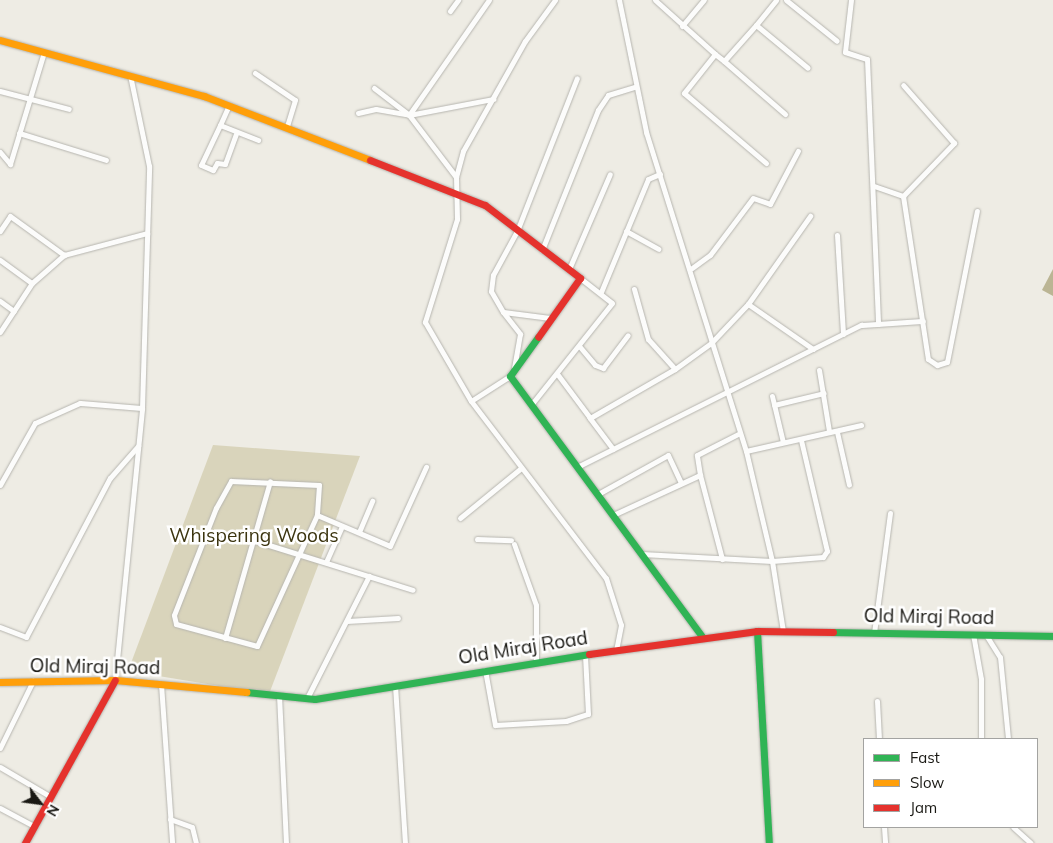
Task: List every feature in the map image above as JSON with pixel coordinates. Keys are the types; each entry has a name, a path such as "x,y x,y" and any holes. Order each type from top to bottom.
{"main road":[{"path":"0,40 130,75 229,105 287,126 485,205 580,278 512,373 531,405 702,636"},
{"path":"757,631 770,843"},
{"name":"Old Miraj Road","path":"0,682 115,680 307,698 702,636 757,631 1053,636"},
{"path":"25,843 115,680"}],"street":[{"path":"450,11 458,0"},
{"path":"409,115 488,0"},
{"path":"555,0 525,41 463,151 456,177 459,196 457,219 425,322 471,401 606,578 622,626 616,650"},
{"path":"619,0 634,87 660,174 692,268 711,343 730,391 746,451 772,561 783,632"},
{"path":"655,0 682,26 785,114"},
{"path":"682,26 704,0"},
{"path":"724,61 776,0"},
{"path":"786,0 837,41"},
{"path":"852,0 845,52 867,59 874,186 878,324"},
{"path":"756,25 808,68"},
{"path":"0,152 10,164 44,52"},
{"path":"716,54 684,93 766,163"},
{"path":"255,73 295,100 287,126"},
{"path":"115,680 142,408 149,166 130,75"},
{"path":"471,401 512,373 520,334 503,312 491,291 493,275 517,231 577,78"},
{"path":"903,86 954,143 903,196"},
{"path":"542,250 598,110 608,95 634,87"},
{"path":"374,88 409,115 456,177"},
{"path":"0,91 68,110"},
{"path":"358,113 376,109 409,115 493,99"},
{"path":"229,105 201,166 213,170 217,163 225,164 236,134"},
{"path":"220,125 258,140"},
{"path":"19,133 106,160"},
{"path":"692,268 710,255 753,198 770,204 798,151"},
{"path":"568,269 610,174"},
{"path":"601,292 648,179 660,174"},
{"path":"874,186 903,196"},
{"path":"903,196 928,359 942,366 956,325 977,211"},
{"path":"0,231 10,216 64,255"},
{"path":"590,418 675,369 711,343 748,304 810,216"},
{"path":"626,231 658,249"},
{"path":"0,332 32,282 64,255 147,233"},
{"path":"837,235 843,334"},
{"path":"0,260 32,282"},
{"path":"531,405 558,375 612,303 601,292 580,278"},
{"path":"634,289 648,339 675,369"},
{"path":"0,301 14,311"},
{"path":"748,304 813,349"},
{"path":"503,312 550,318"},
{"path":"577,467 861,325 923,321"},
{"path":"580,347 595,365 603,368 628,335"},
{"path":"819,370 829,431"},
{"path":"558,375 613,449"},
{"path":"774,404 824,393"},
{"path":"772,396 783,442"},
{"path":"0,485 35,422 80,403 142,408"},
{"path":"746,451 783,442 801,440 829,431 837,432 861,425"},
{"path":"837,432 849,485"},
{"path":"722,560 700,475 697,456 740,433"},
{"path":"642,554 722,560 772,561 826,554 801,440"},
{"path":"0,627 26,637 110,478 138,445"},
{"path":"598,494 668,455 681,483"},
{"path":"317,515 341,528 359,532 390,546 426,467"},
{"path":"460,518 521,468"},
{"path":"613,516 700,475"},
{"path":"225,638 256,541 270,481"},
{"path":"270,481 319,485 317,515 301,555 257,646 176,624 174,615 216,508 231,482 270,481"},
{"path":"359,532 372,501"},
{"path":"874,633 890,513"},
{"path":"326,562 341,528"},
{"path":"477,539 513,542 536,605 536,662"},
{"path":"256,541 413,590"},
{"path":"307,698 369,576"},
{"path":"347,622 398,618"},
{"path":"973,634 981,679 981,738"},
{"path":"986,634 1000,657 1008,738"},
{"path":"485,670 495,725 566,721 588,714 585,654"},
{"path":"0,747 33,681"},
{"path":"161,684 172,843"},
{"path":"395,685 404,843"},
{"path":"279,695 286,843"},
{"path":"876,702 879,738"},
{"path":"0,767 51,797"},
{"path":"0,808 34,826"},
{"path":"170,819 192,827 196,843"},
{"path":"884,828 885,843"},
{"path":"1014,828 1031,843"}],"green space":[{"name":"Whispering Woods","path":"213,445 360,456 269,694 128,671"}],"shaded area":[{"path":"1053,269 1053,296 1042,290"}],"traffic: fast":[{"path":"538,337 510,376 702,636"},
{"path":"757,631 769,843"},
{"path":"833,632 1053,636"},
{"path":"246,692 315,699 589,654"}],"traffic: slow":[{"path":"0,40 204,96 370,160"},
{"path":"0,682 115,680 246,692"}],"traffic: jam":[{"path":"370,160 485,205 580,278 538,337"},
{"path":"589,654 757,631 833,632"},
{"path":"25,843 115,680"}]}
